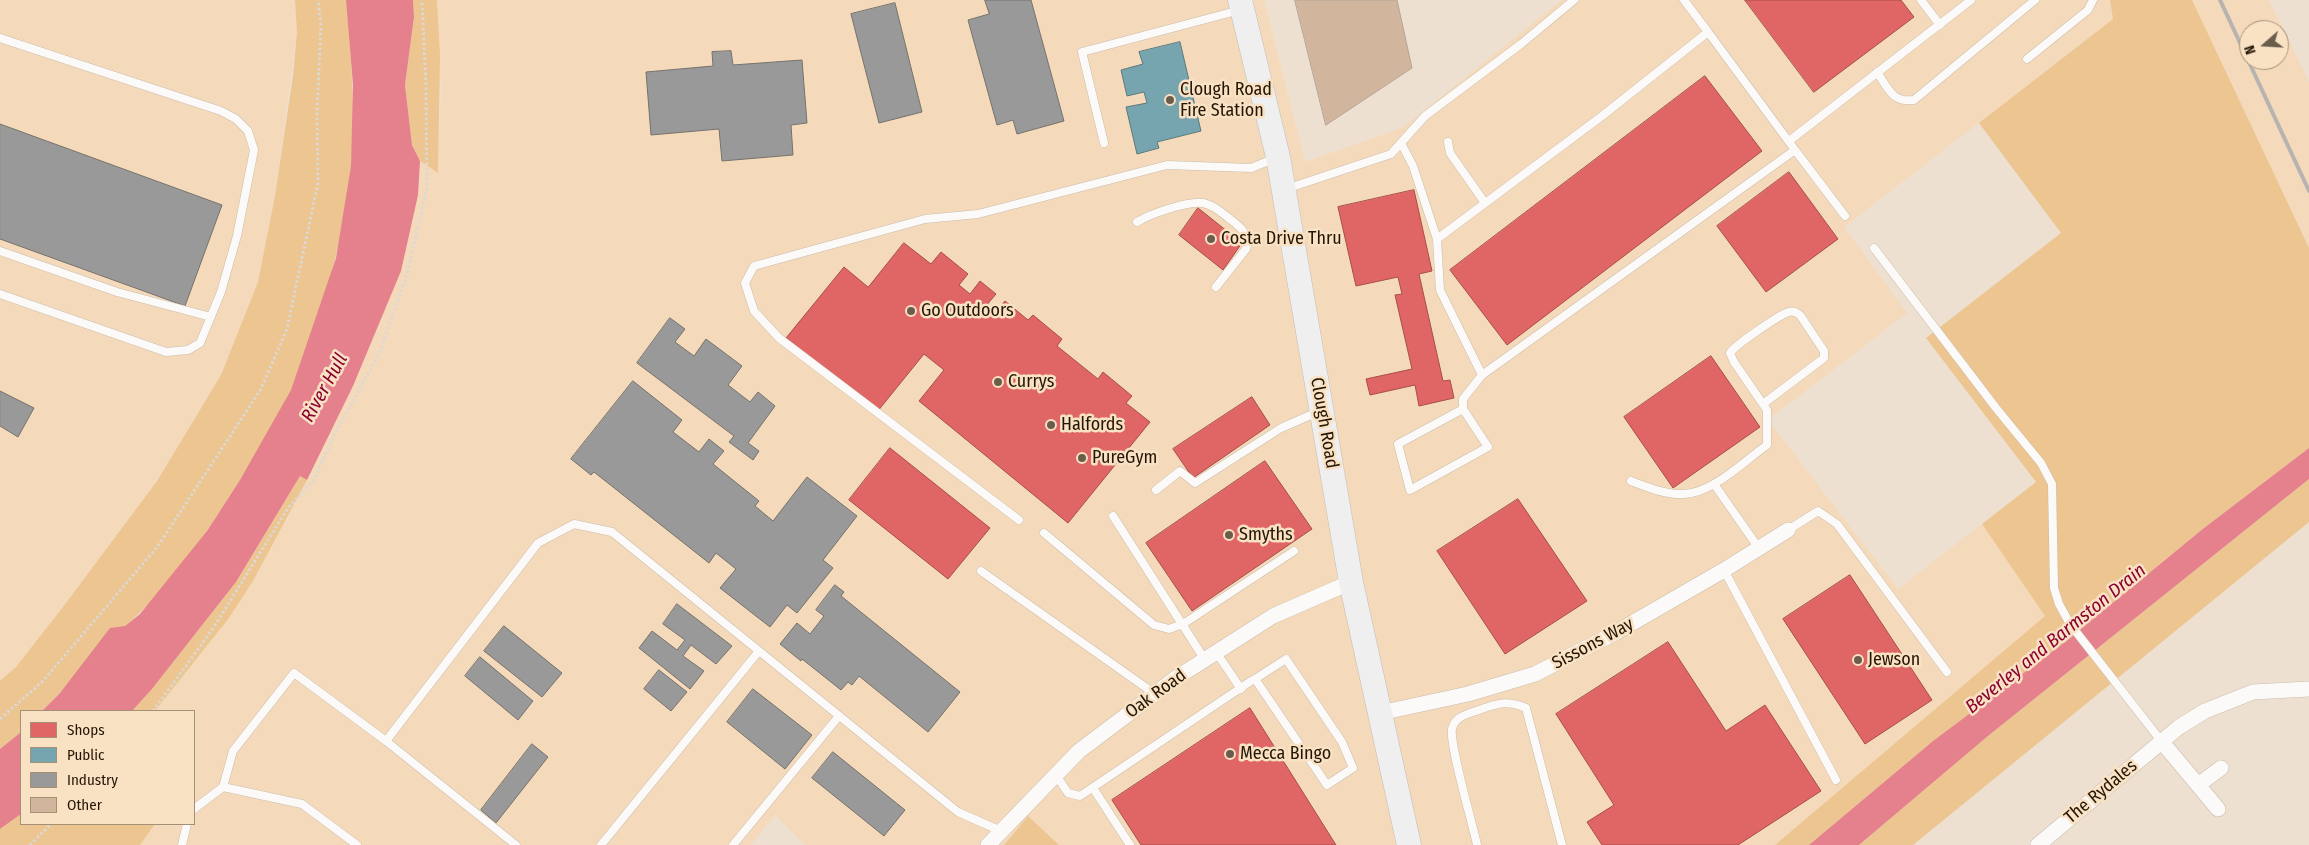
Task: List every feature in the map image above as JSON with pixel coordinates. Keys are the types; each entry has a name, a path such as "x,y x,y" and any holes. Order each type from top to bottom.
{"main road":[{"name":"Clough Road","path":"1241,5 1278,157 1351,582 1409,845"}],"street":[{"name":"Sissons Way","path":"1380,713 1482,690 1536,674 1615,634 1788,530"},
{"name":"Oak Road","path":"988,845 1079,751 1154,694 1273,616 1351,582"},
{"name":"The Rydales","path":"2040,844 2179,727 2205,711 2253,692 2309,689"},
{"path":"2162,742 2218,809"},
{"path":"2198,785 2221,768"}],"lane":[{"path":"1284,189 1391,154 1425,116 1521,44 1574,0"},
{"path":"1684,0 1845,216"},
{"path":"1921,0 1940,25"},
{"path":"1789,141 1971,0"},
{"path":"1877,72 1897,99 1905,102 1914,100 2035,0"},
{"path":"2027,59 2088,10 2093,0"},
{"path":"1104,143 1082,52 1241,5"},
{"path":"1437,239 1602,116 1708,32"},
{"path":"0,38 221,111 236,119 248,131 254,150 239,226 221,292 200,343 188,350 166,352 0,294"},
{"path":"1448,142 1450,153 1485,203"},
{"path":"1401,143 1413,166 1437,239 1440,290 1482,376"},
{"path":"1463,409 1398,444 1410,490 1488,447 1463,409 1463,399 1482,376 1795,150"},
{"path":"1019,520 779,338 754,311 745,283 754,266 925,219 978,214 1168,165 1251,168 1278,157"},
{"path":"1137,222 1146,217 1192,203 1204,203 1216,208 1243,230 1248,243 1246,249 1216,287"},
{"path":"1874,248 1996,408 2041,463 2052,484 2054,588 2059,604 2070,624 2162,742"},
{"path":"0,251 117,292 211,317"},
{"path":"1631,481 1657,490 1684,494 1700,491 1714,484 1767,445 1767,410 1763,404 1730,353 1735,347 1787,312 1795,312 1800,315 1824,351 1824,358 1763,404"},
{"path":"1156,490 1180,471 1195,483 1282,428 1322,410"},
{"path":"1714,484 1758,548"},
{"path":"1788,530 1818,511 1836,524 1948,672"},
{"path":"1113,516 1182,624 1241,689"},
{"path":"386,741 538,543 574,524 612,532 958,812 1001,831"},
{"path":"1044,533 1154,625 1169,629 1182,624 1294,551"},
{"path":"1724,570 1836,780"},
{"path":"981,571 1154,694"},
{"path":"601,845 759,651"},
{"path":"1056,775 1068,793 1080,796 1286,659 1342,742 1353,768 1326,785 1256,679"},
{"path":"195,808 222,787 233,751 294,673 386,741 516,845"},
{"path":"1482,690 1484,708"},
{"path":"1478,845 1460,772 1452,729 1458,718 1484,708 1511,702 1526,708 1562,845"},
{"path":"733,845 839,716"},
{"path":"222,787 302,804 357,845"},
{"path":"1093,788 1130,845"},
{"path":"182,845 187,825"}],"path":[{"path":"0,719 43,681 158,546 261,389 287,329 318,183 317,112 321,25 318,0"},
{"path":"154,710 212,630 288,508 313,481 338,428 379,354 408,271 427,188 426,87 422,0"},
{"path":"30,845 50,825"}],"shaded area":[{"path":"0,0 295,0 297,32 275,196 258,282 221,375 157,481 37,642 16,667 0,681"},
{"path":"295,0 346,0 353,104 351,166 347,195 343,223 330,280 313,335 292,389 263,444 182,566 155,598 43,710 20,710 20,733 0,749 0,681 16,667 157,481 221,375 258,282 275,196 293,76 297,32"},
{"path":"413,0 437,0 440,56 438,173 420,161 412,145 405,85 414,17"},
{"path":"437,0 1264,0 1305,162 1402,128 1562,0 2110,0 2113,19 1844,227 1907,313 1768,420 1898,589 1982,524 2046,616 1775,845 1059,845 1028,816 1004,845 805,845 775,815 751,845 140,845 154,825 195,825 195,710 156,710 229,618 253,581 307,480 353,386 418,195 420,161 438,172 441,94"},
{"path":"2110,0 2192,0 2309,248 2309,448 2204,528 2065,642 1933,741 1809,845 1775,845 2045,616 1982,524 2036,482 1926,338 2061,233 1979,123 2113,19"},
{"path":"2192,0 2269,0 2279,20 2239,20 2239,70 2289,70 2289,41 2309,82 2309,248"},
{"path":"300,476 307,480 253,581 229,618 156,710 133,710 152,689 236,582"},
{"path":"2309,479 2309,522 1913,845 1859,845 1988,736"},
{"path":"20,815 20,825 154,825 140,845 0,845 0,829"},
{"path":"1028,816 1059,845 1004,845"}],"water":[{"name":"River Hull","path":"346,0 413,0 414,17 405,85 412,145 420,161 418,195 401,271 353,386 307,480 300,476 236,582 152,689 133,710 43,710 60,693 110,628 125,626 140,614 207,531 240,480 291,390 336,258 351,166 353,85"},
{"path":"2309,448 2309,479 1988,736 1859,845 1809,845 1933,741 2065,642 2204,528"},
{"path":"20,733 20,815 0,829 0,749"}],"building: Shops":[{"path":"1745,0 1901,0 1914,17 1814,92"},
{"path":"1705,76 1762,151 1507,345 1450,270"},
{"path":"1789,172 1838,239 1766,292 1717,226"},
{"path":"1414,190 1432,271 1419,274 1443,381 1450,380 1454,398 1419,406 1415,385 1370,395 1366,379 1412,369 1395,295 1402,294 1398,277 1356,286 1338,207"},
{"name":"Costa Drive Thru","path":"1198,208 1242,243 1223,270 1179,235"},
{"path":"904,243 931,264 941,252 968,274 959,285 970,294 980,281 996,294 985,307 994,314 1005,301 1028,320 1033,315 1062,339 1057,346 1098,379 1103,372 1132,396 1126,403 1150,422 1068,523 919,401 944,370 924,354 877,412 786,338 844,267 868,287"},
{"path":"1711,356 1760,427 1673,488 1624,417"},
{"path":"1252,397 1270,425 1193,478 1173,449"},
{"path":"890,448 990,528 948,579 849,500"},
{"name":"Smyths","path":"1265,461 1312,529 1192,611 1146,543"},
{"path":"1518,499 1587,601 1505,654 1437,551"},
{"name":"Jewson","path":"1850,575 1932,700 1865,744 1783,619"},
{"path":"1668,642 1726,731 1765,705 1821,791 1738,845 1602,845 1587,822 1614,805 1556,714"},
{"name":"Mecca Bingo","path":"1250,708 1336,845 1141,845 1112,800"}],"building: Public":[{"name":"Clough Road Fire Station","path":"1180,42 1201,131 1157,142 1159,148 1137,154 1126,107 1147,103 1144,92 1127,96 1121,70 1143,64 1139,52"}],"building: Industry":[{"path":"985,0 1031,0 1064,121 1017,134 1013,120 997,125 968,20 989,14"},
{"path":"895,3 922,112 879,123 851,14"},
{"path":"731,51 733,65 802,60 807,123 791,125 793,155 722,161 719,129 651,135 646,72 713,66 712,52"},
{"path":"0,124 222,205 185,306 0,239"},
{"path":"670,318 685,329 675,342 694,356 706,339 742,366 728,385 750,402 758,392 775,406 748,443 759,451 753,460 729,442 734,436 637,363"},
{"path":"633,381 682,420 673,432 699,452 709,439 724,451 713,464 759,501 755,506 773,521 807,477 857,516 823,560 833,568 797,613 787,605 770,627 720,588 736,569 716,553 709,563 594,472 591,475 571,459"},
{"path":"0,391 34,408 18,437 0,426"},
{"path":"835,585 844,592 841,596 960,692 928,732 859,676 852,685 848,682 841,690 780,644 797,623 810,634 824,616 816,610"},
{"path":"677,604 732,646 716,664 691,645 683,656 704,671 690,689 639,648 652,631 677,650 685,640 663,624"},
{"path":"504,626 562,673 542,697 484,651"},
{"path":"480,657 533,701 518,720 465,676"},
{"path":"659,670 687,692 671,711 644,689"},
{"path":"753,689 812,735 785,769 727,722"},
{"path":"532,744 548,757 496,823 481,810"},
{"path":"833,752 905,810 884,836 812,778"}],"building: Other":[{"path":"1295,0 1397,0 1412,68 1326,125"}],"railway":[{"path":"2220,0 2309,191"}],"place":[{"name":"Clough Road Fire Station","path":"1170,100"},
{"name":"Costa Drive Thru","path":"1211,239"},
{"name":"Go Outdoors","path":"911,311"},
{"name":"Currys","path":"998,382"},
{"name":"Halfords","path":"1051,425"},
{"name":"PureGym","path":"1082,458"},
{"name":"Smyths","path":"1229,535"},
{"name":"Jewson","path":"1858,660"},
{"name":"Mecca Bingo","path":"1230,754"}],"water label":[{"name":"Beverley and Barmston Drain","path":"2056,639"}]}
